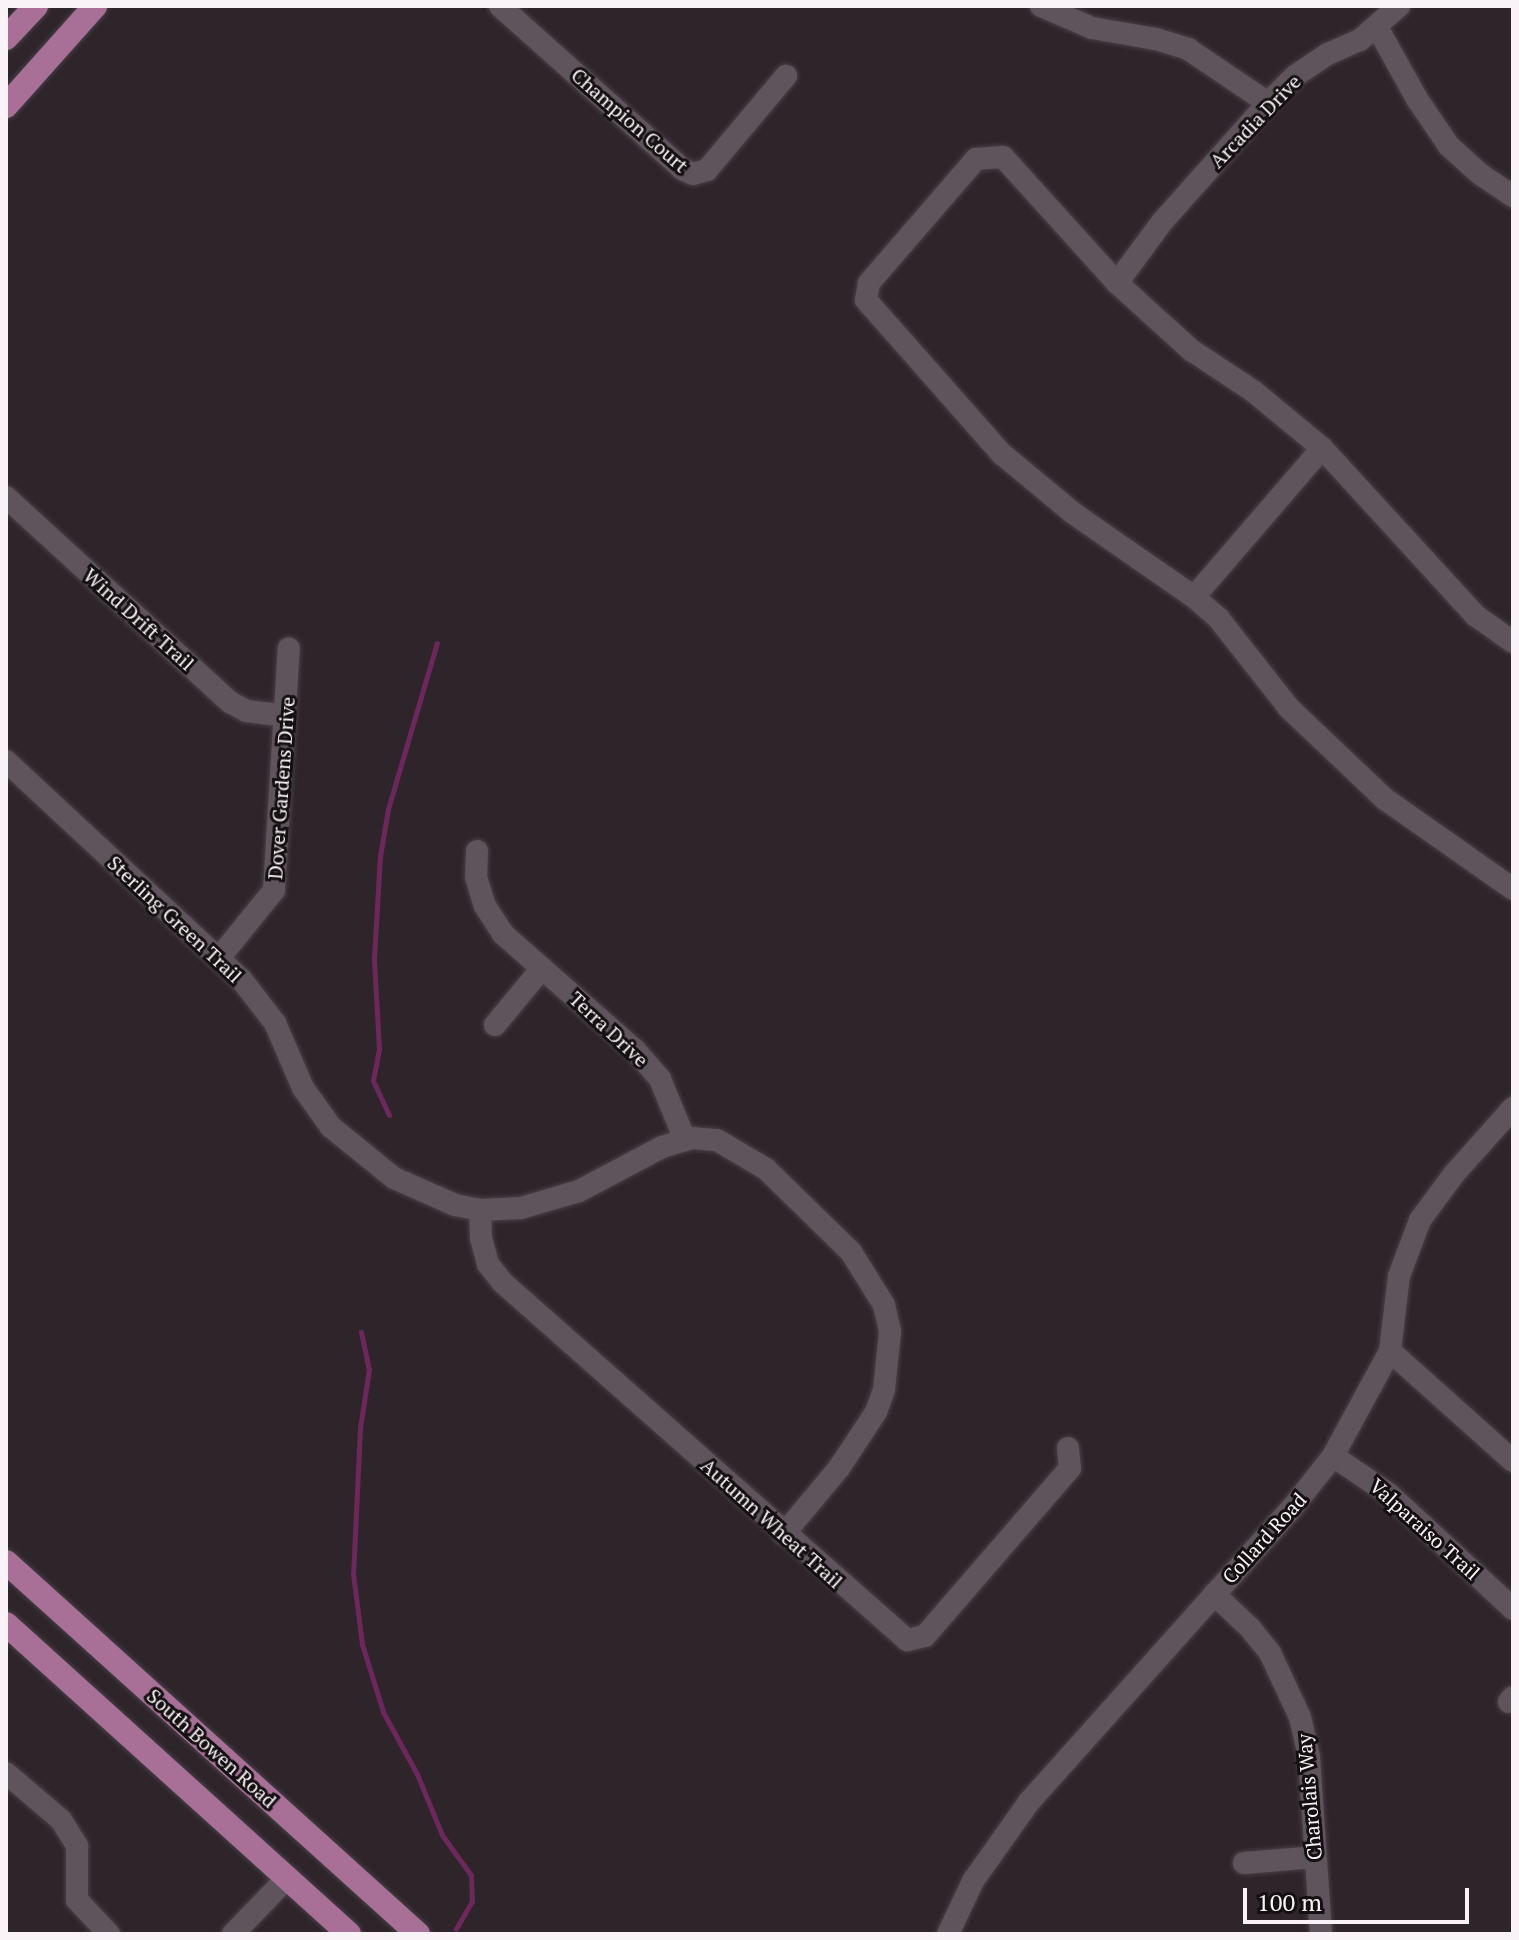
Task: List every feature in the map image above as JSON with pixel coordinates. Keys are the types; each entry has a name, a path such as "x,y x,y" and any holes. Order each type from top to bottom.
{"main road":[{"path":"6,38 36,6"},
{"path":"6,106 95,6"},
{"name":"South Bowen Road","path":"6,1562 418,1934"},
{"path":"6,1624 349,1934"}],"street":[{"path":"1041,6 1092,28 1156,39 1188,49 1268,103"},
{"name":"Arcadia Drive","path":"1117,283 1162,222 1295,76 1377,27 1399,6"},
{"name":"Champion Court","path":"505,8 682,169 693,174 707,170 786,76"},
{"path":"1377,27 1417,99 1449,146 1480,174 1513,196"},
{"path":"1513,642 1476,616 1322,448 1253,391 1191,350 1117,283 1003,157 976,159 869,283 866,300 1002,454 1073,513 1194,597 1219,619 1289,708 1385,799 1513,889"},
{"path":"1194,597 1322,448"},
{"name":"Wind Drift Trail","path":"6,497 230,702 246,711 285,716"},
{"name":"Dover Gardens Drive","path":"220,957 274,890 289,648"},
{"name":"Sterling Green Trail","path":"6,761 220,957 275,1023 303,1088 331,1127 394,1178 442,1200 480,1210 521,1208 558,1199 662,1147 685,1140 717,1140 766,1169 851,1252 884,1305 890,1332 890,1357 876,1412 839,1468 784,1534"},
{"name":"Terra Drive","path":"477,851 476,877 485,906 503,934 635,1050 660,1079 685,1140"},
{"path":"495,1025 542,968"},
{"name":"Collard Road","path":"948,1934 973,1881 1010,1826 1306,1491 1333,1456 1390,1351 1399,1276 1420,1220 1454,1174 1513,1108"},
{"name":"Autumn Wheat Trail","path":"480,1210 481,1238 488,1264 502,1282 907,1640 925,1636 1070,1468 1068,1448"},
{"path":"1390,1351 1513,1461"},
{"name":"Valparaiso Trail","path":"1333,1456 1389,1494 1513,1609"},
{"name":"Charolais Way","path":"1214,1594 1260,1640 1295,1700 1309,1757 1321,1934"},
{"path":"6,1773 61,1820 77,1846 77,1900 109,1934"},
{"path":"1244,1863 1315,1857"},
{"path":"233,1934 287,1878"}],"waterway":[{"path":"389,1115 373,1080 379,1049 374,959 380,856 388,809 437,643"},
{"path":"361,1332 369,1369 360,1428 353,1574 362,1644 383,1712 417,1774 442,1835 471,1875 472,1901 456,1929"}]}
